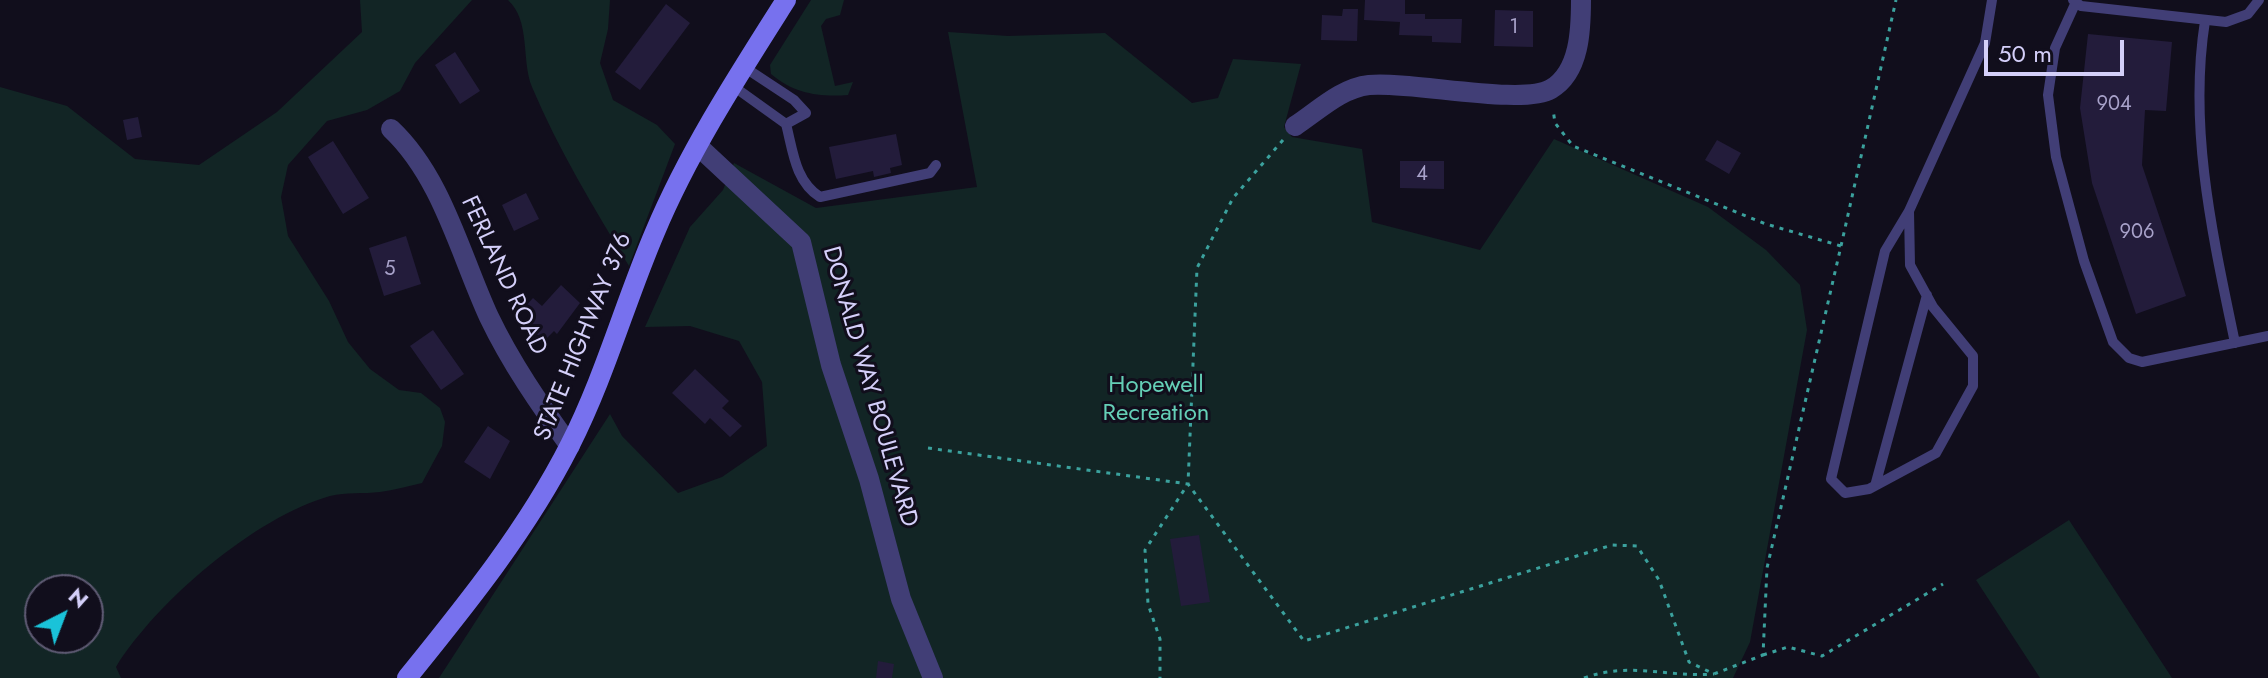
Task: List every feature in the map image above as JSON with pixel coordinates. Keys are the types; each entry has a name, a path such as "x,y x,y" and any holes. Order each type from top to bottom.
{"main road":[{"name":"STATE HIGHWAY 376","path":"407,678 475,592 570,446 622,326 655,231 733,86 786,0"}],"street":[{"path":"1295,126 1340,95 1367,85 1426,85 1524,95 1550,90 1565,77 1575,58 1581,0"},
{"name":"FERLAND ROAD","path":"391,129 411,148 434,190 491,320 530,392 570,446"},
{"name":"DONALD WAY BOULEVARD","path":"699,147 801,242 831,365 869,479 901,599 933,678"}],"lane":[{"path":"1909,211 1910,265 1927,295 1973,356 1973,386 1936,453 1875,486 1845,493 1831,479 1885,251 1909,211 1985,43 1992,0"},
{"path":"2259,0 2248,14 2226,22 2081,6 2074,1 2055,48 2048,95 2056,157 2084,261 2113,342 2129,358 2142,362 2268,336"},
{"path":"2205,21 2198,65 2199,130 2207,203 2235,343"},
{"path":"744,67 794,100 806,113 786,124"},
{"path":"733,86 786,124 800,177 807,189 820,197 930,173 936,165"},
{"path":"1875,486 1927,295"}],"path":[{"path":"1763,655 1767,568 1896,0"},
{"path":"1550,90 1555,123 1573,146 1766,224 1841,246"},
{"path":"1160,678 1160,639 1148,604 1145,550 1188,484 1197,268 1233,198 1295,126"},
{"path":"928,448 1188,484 1304,641 1612,545 1637,546 1659,580 1689,662 1714,674"},
{"path":"1584,678 1635,668 1694,677 1714,674 1788,647 1822,656 1943,584"}],"green space":[{"path":"360,0 472,0 415,63 400,91 367,110 327,121 288,165 281,197 288,236 329,301 348,342 370,369 399,390 421,393 440,408 445,422 442,446 422,483 380,492 330,496 271,522 240,542 210,565 156,616 116,667 121,678 0,678 0,87 67,106 135,159 199,165 277,112 362,32"},
{"path":"508,0 610,0 608,29 600,63 613,100 657,125 675,144 629,266 577,178 542,110 529,76 520,19"},
{"path":"811,0 844,0 840,15 826,19 821,26 835,86 853,82 848,95 808,93 789,86 771,74 770,65"},
{"name":"Hopewell Recreation","path":"948,32 1008,36 1105,33 1192,103 1218,98 1233,59 1301,64 1284,127 1292,137 1362,149 1372,222 1480,250 1554,139 1708,207 1766,250 1800,285 1807,330 1750,642 1733,678 439,678 610,414 622,436 678,493 722,477 767,446 762,382 739,341 690,326 645,327 690,227 723,190 734,163 816,208 977,187"},
{"path":"2069,520 2172,678 2040,678 1976,580"}],"building":[{"path":"1365,0 1405,0 1405,14 1425,14 1425,19 1462,19 1461,43 1432,42 1432,36 1399,35 1400,22 1364,20"},
{"path":"666,4 690,23 640,90 615,72"},
{"path":"1343,9 1358,9 1357,41 1321,40 1322,15 1342,16"},
{"path":"1495,10 1533,11 1533,47 1494,46"},
{"path":"2088,34 2172,42 2166,111 2145,110 2142,165 2186,296 2136,314 2092,183 2080,108"},
{"path":"455,52 480,91 460,104 435,65"},
{"path":"138,117 142,137 127,140 123,120"},
{"path":"896,134 902,165 890,168 891,173 874,177 873,171 836,179 829,147"},
{"path":"1717,140 1741,153 1729,174 1705,160"},
{"path":"333,141 369,198 343,214 308,157"},
{"path":"1400,161 1444,161 1444,189 1400,188"},
{"path":"526,193 539,219 514,231 502,205"},
{"path":"406,236 421,284 384,296 369,248"},
{"path":"561,285 580,303 557,334 554,331 544,341 525,323 531,317 523,309 533,298 542,306"},
{"path":"433,330 464,374 441,390 410,346"},
{"path":"695,369 729,401 722,408 742,426 730,437 710,418 705,424 672,393"},
{"path":"488,426 510,441 490,479 464,462"},
{"path":"1199,535 1210,602 1181,606 1170,539"},
{"path":"878,661 894,664 892,678 876,678"}]}
